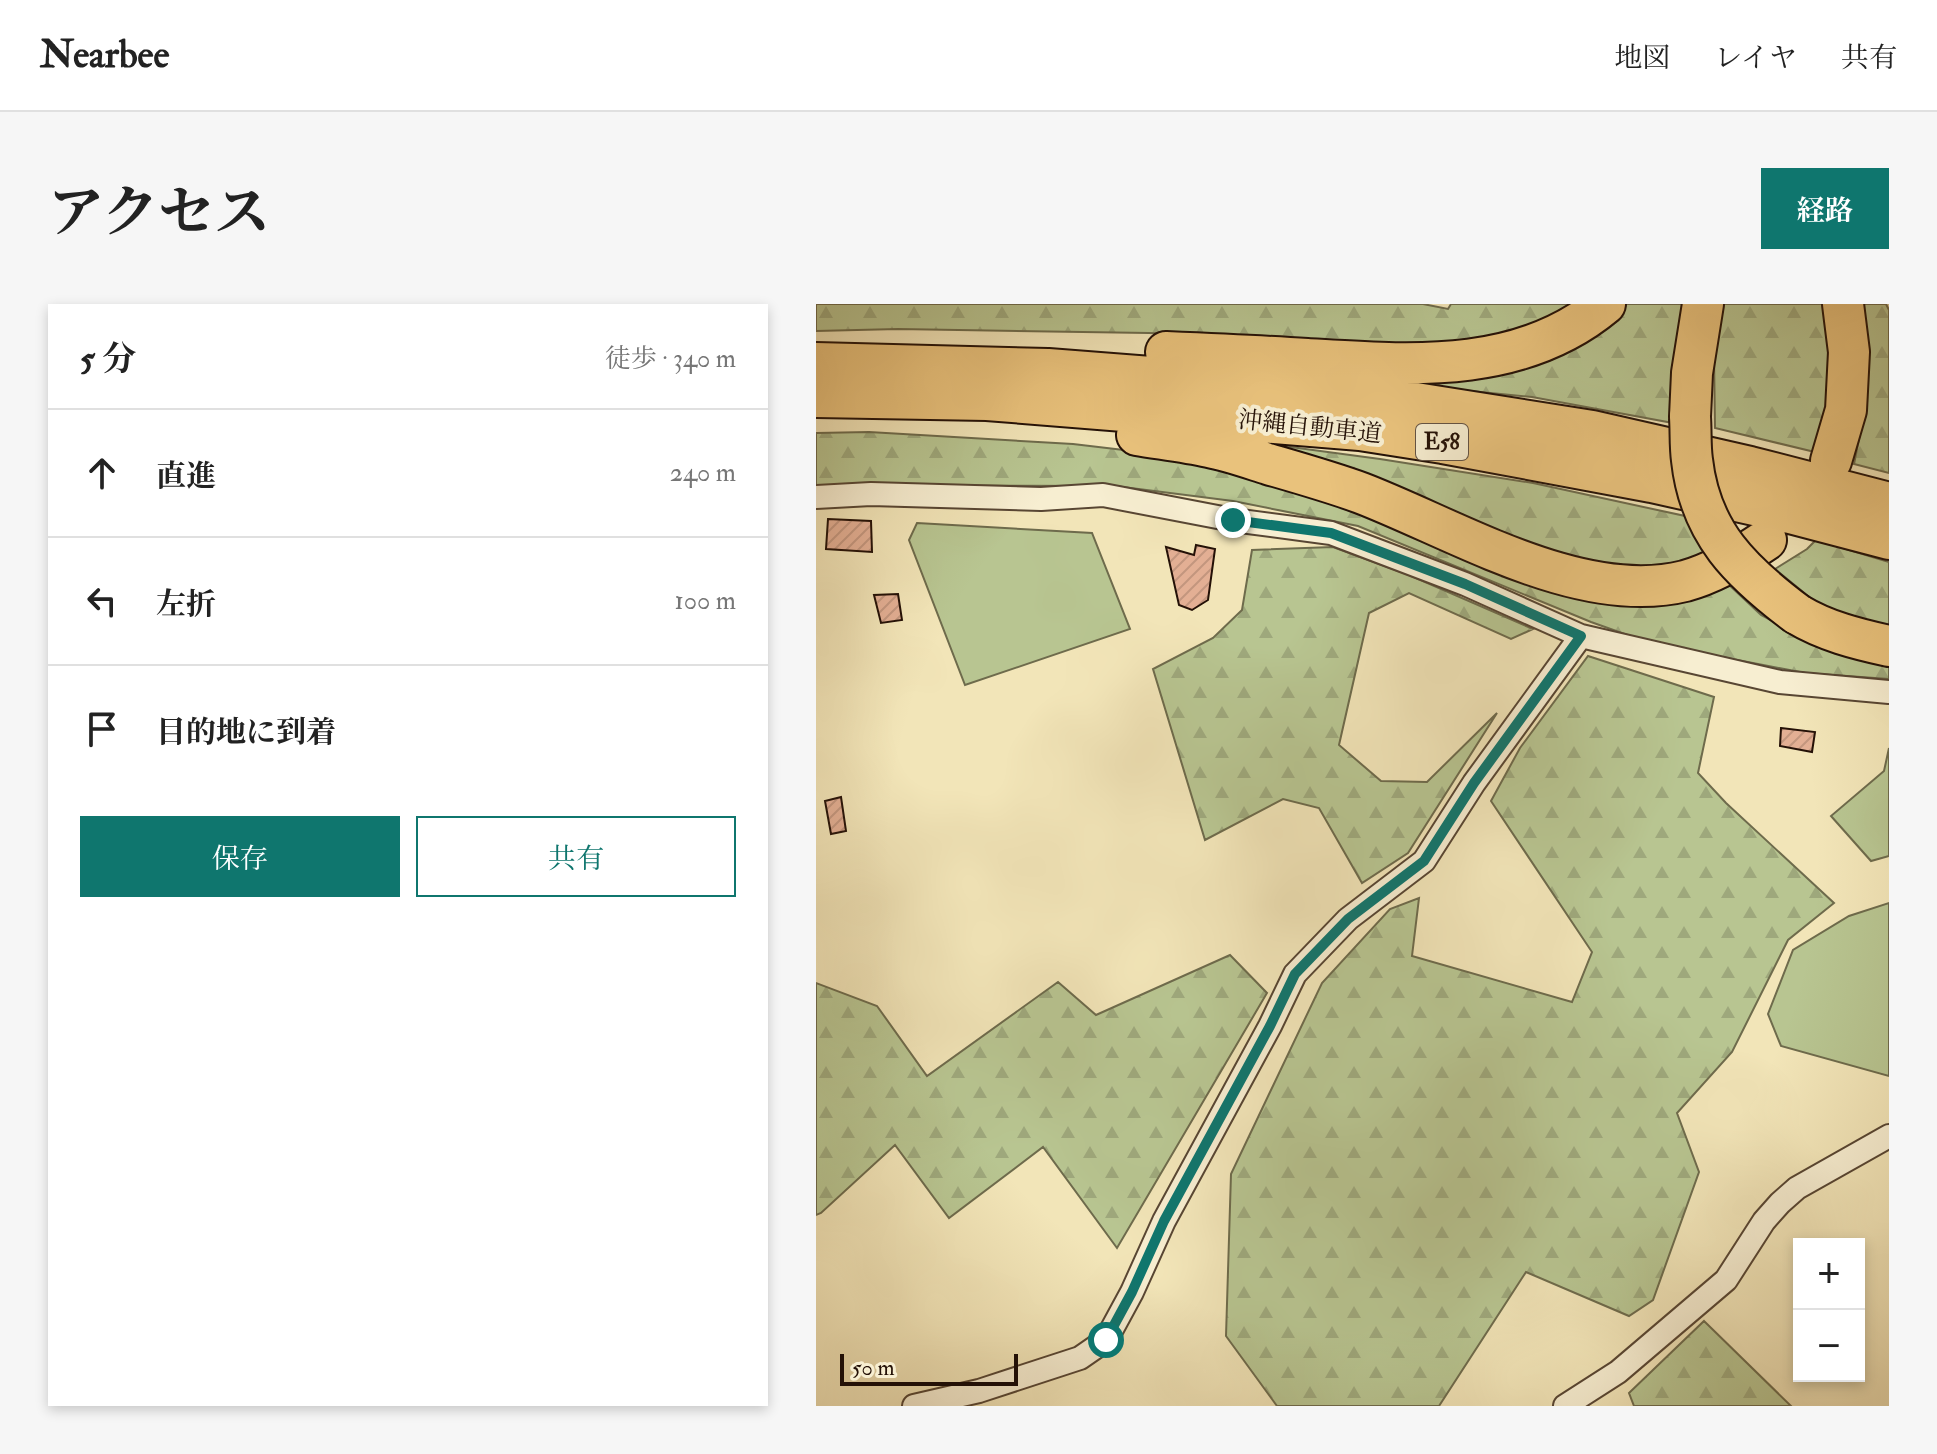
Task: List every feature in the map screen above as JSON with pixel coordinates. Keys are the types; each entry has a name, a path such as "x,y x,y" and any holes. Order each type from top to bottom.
{"highway":[{"path":"1048,369 1163,352 1381,363 1477,359 1513,352 1548,340 1605,304"},
{"path":"1703,304 1692,373 1690,417 1692,461 1712,527 1739,566 1797,614 1845,635 1889,646"},
{"path":"1831,461 1846,410 1849,352 1843,304"},
{"name":"沖縄自動車道","path":"816,363 1048,369 1390,399 1592,431 1889,503"},
{"name":"沖縄自動車道","path":"816,397 987,400 1360,430 1683,489 1889,539"},
{"path":"987,400 1066,425 1212,448 1282,468 1357,491 1485,547 1580,579 1639,586 1685,581 1729,563 1766,540"}],"street":[{"path":"816,497 871,494 1041,499 1103,495 1233,520 1331,533 1465,584 1581,636 1780,682 1889,692"},
{"path":"914,1406 979,1391 1080,1358 1106,1340 1164,1221 1295,974 1348,919 1424,861 1474,783 1581,636"},
{"path":"1565,1406 1618,1372 1726,1280 1764,1221 1797,1188 1889,1136"}],"green space":[{"path":"816,304 1423,304 1448,309 1451,304 1573,304 1558,315 1502,337 1435,345 1149,333 898,329 816,331"},
{"path":"1624,304 1684,304 1673,423 1532,397 1430,387 1428,378 1490,374 1551,360 1600,333"},
{"path":"1721,304 1826,304 1836,385 1819,453 1715,428 1714,357"},
{"path":"1860,304 1886,304 1889,310 1889,473 1854,464 1865,409"},
{"path":"869,432 1073,444 1166,455 1226,468 1440,539 1726,582 1761,615 1806,639 1889,664 1889,679 1805,673 1650,643 1591,622 1358,526 1233,501 1115,486 816,485 816,433"},
{"path":"1239,440 1533,483 1685,516 1709,559 1669,569 1610,566 1545,551"},
{"path":"917,523 1092,533 1130,629 965,685 909,540"},
{"path":"1816,540 1889,562 1889,631 1824,609 1775,569"},
{"path":"1333,547 1409,575 1533,629 1511,639 1409,593 1369,613 1339,745 1381,781 1427,782 1497,713 1408,853 1362,883 1319,808 1283,799 1205,840 1153,669 1213,638 1242,610 1252,550"},
{"path":"1588,656 1714,697 1698,773 1834,903 1788,940 1732,1052 1677,1113 1699,1172 1653,1300 1629,1316 1526,1272 1439,1406 1277,1406 1226,1336 1231,1174 1322,983 1390,909 1419,898 1412,956 1572,1002 1592,952 1491,801 1520,748"},
{"path":"1889,748 1889,856 1871,861 1831,816 1884,771"},
{"path":"1889,903 1889,1076 1781,1046 1768,1014 1793,950 1849,916"},
{"path":"1230,955 1267,993 1117,1248 1043,1147 949,1218 895,1145 816,1215 816,983 877,1006 927,1076 1058,982 1096,1015"},
{"path":"1704,1321 1791,1406 1634,1406 1629,1393"}],"building":[{"path":"828,519 871,521 872,552 826,549"},
{"path":"1196,545 1215,549 1208,600 1192,610 1179,605 1166,547 1194,555"},
{"path":"898,594 902,620 881,623 874,595"},
{"path":"1781,728 1815,732 1812,752 1780,746"},
{"path":"841,797 846,831 831,834 825,801"}],"route":[{"path":"1106,1340 1164,1221 1295,974 1348,919 1424,861 1474,783 1581,636 1465,584 1331,533 1233,520"}]}
